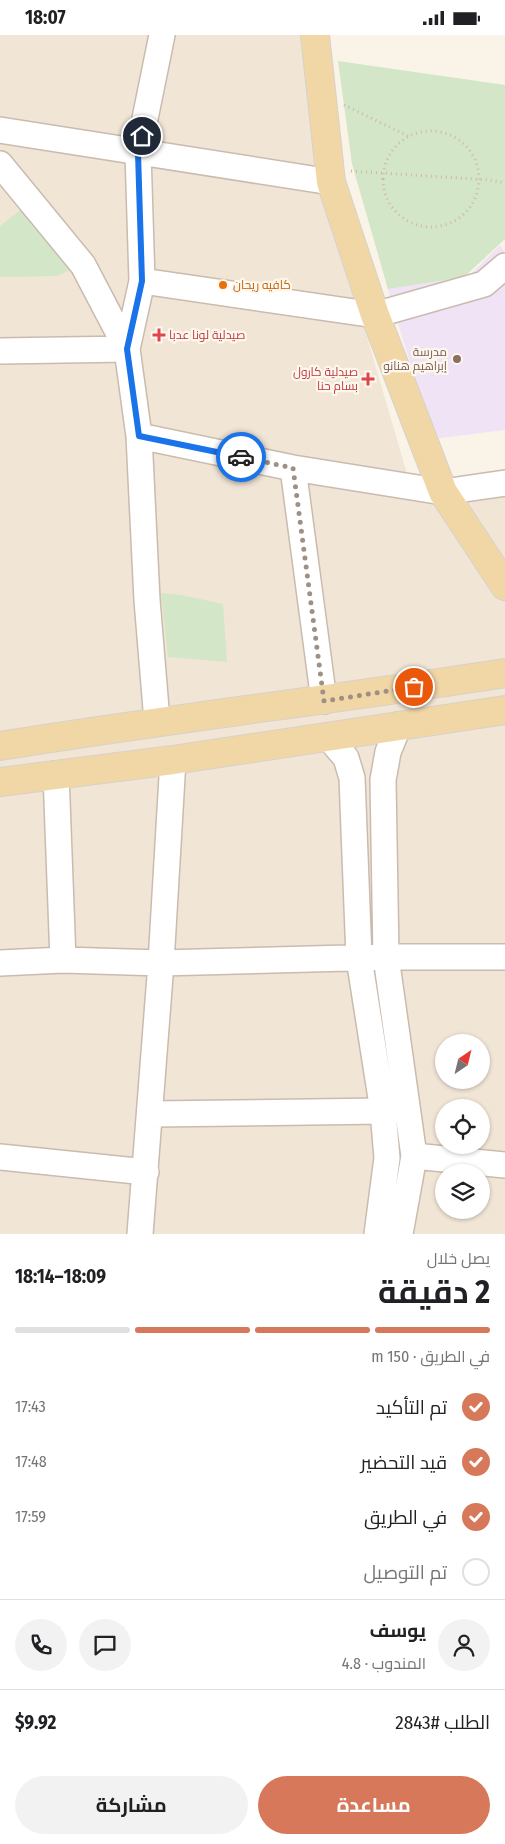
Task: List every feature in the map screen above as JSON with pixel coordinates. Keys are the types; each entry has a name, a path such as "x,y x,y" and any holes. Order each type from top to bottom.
{"main road":[{"path":"315,35 331,177 375,315 443,491 505,586"},
{"path":"0,746 157,721 324,701 505,673"},
{"path":"0,782 173,760 505,710"}],"street":[{"path":"127,349 142,281 138,153 162,35"},
{"path":"0,130 138,153 331,177"},
{"path":"0,165 83,265 127,349 139,436 147,600 157,721"},
{"path":"142,281 375,315 484,283 505,266"},
{"path":"0,351 127,349"},
{"path":"139,436 293,468 443,491 505,483"},
{"path":"293,468 324,701"},
{"path":"398,725 388,751 383,780 386,957 414,1156 400,1234"},
{"path":"328,737 346,759 352,778 359,958 383,1111 387,1158 377,1234"},
{"path":"140,1234 151,1114 173,760"},
{"path":"56,774 63,960"},
{"path":"0,963 63,960 161,963 386,957 505,957"},
{"path":"151,1114 383,1111"},
{"path":"414,1156 505,1165"},
{"path":"0,1157 146,1173"}],"path":[{"path":"344,105 408,136"},
{"path":"424,131 440,132 455,137 467,147 475,160 478,191 472,205 461,217 448,224 432,227 417,225 403,218 391,206 384,192 386,159 396,146 408,136 424,131"},
{"path":"331,177 357,170 478,179 505,183"}],"shaded area":[{"path":"0,35 306,35 323,186 410,484 505,470 505,1234 0,1234"},
{"name":"مدرسة إبراهيم هنانو","path":"500,245 505,253 505,430 433,439 386,283 468,277"}],"green space":[{"path":"338,61 505,85 505,239 464,277 388,289 352,164"},
{"path":"31,202 83,265 56,276 0,277 0,226"},
{"path":"161,593 181,595 223,604 227,662 168,657"}],"way so far":[{"path":"241,457 293,468 324,701 414,687"}],"place":[{"name":"كافيه ريحان","path":"223,285"},
{"name":"صيدلية لونا عدبا","path":"159,335"},
{"name":"مدرسة إبراهيم هنانو","path":"457,359"},
{"name":"صيدلية كارول بسام حنا","path":"368,379"}],"route":[{"path":"142,136 138,153 142,281 127,349 139,436 241,457"}]}
